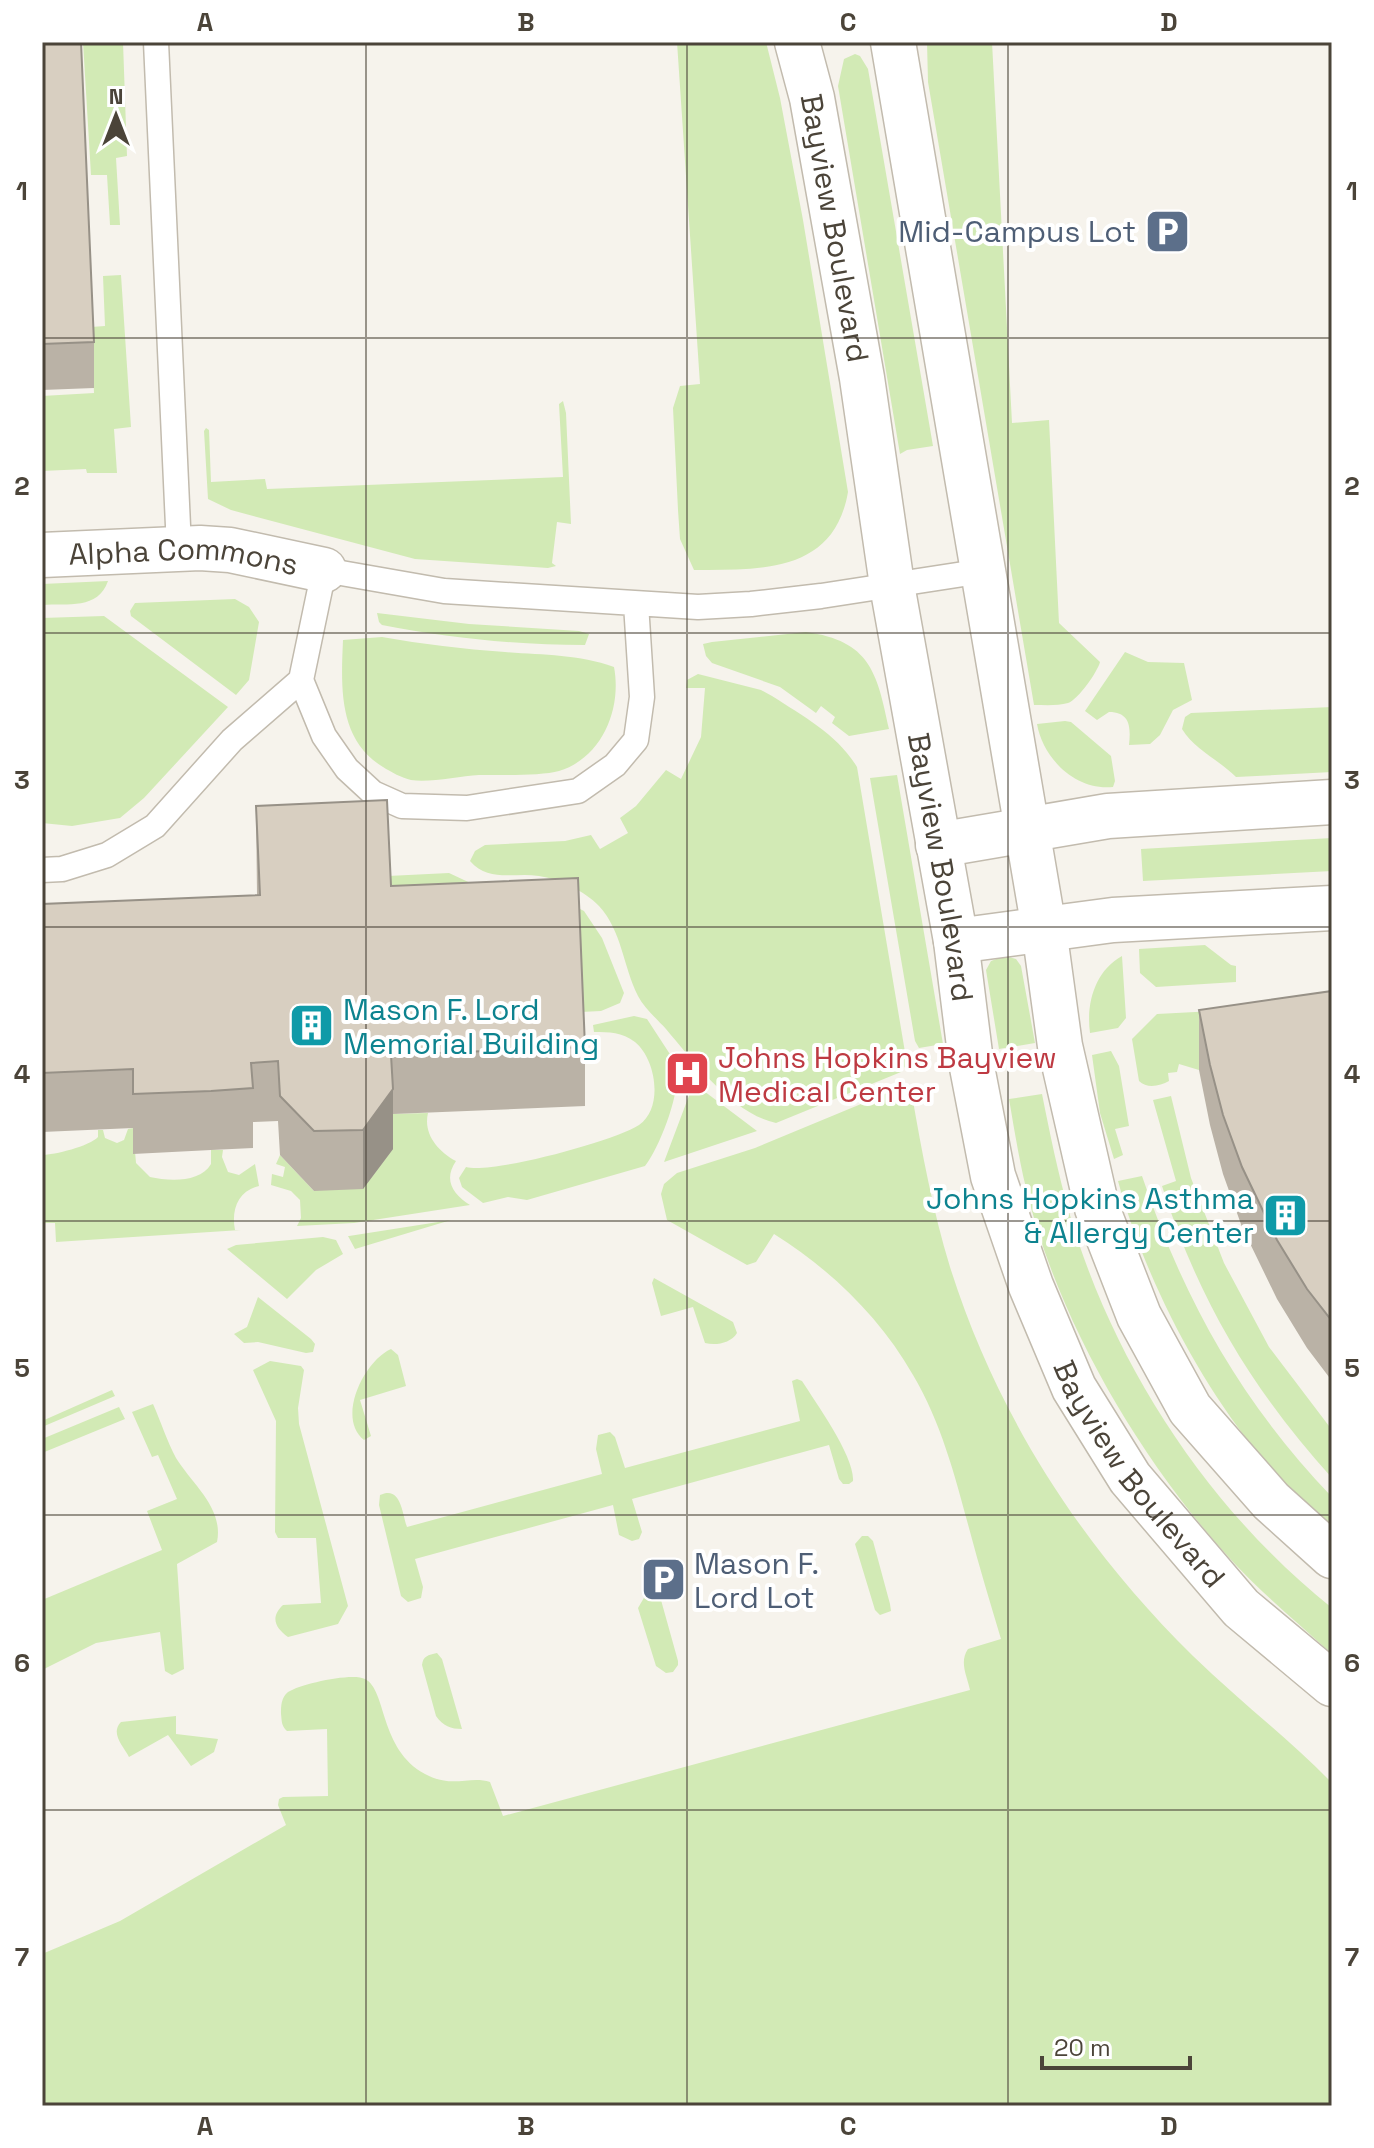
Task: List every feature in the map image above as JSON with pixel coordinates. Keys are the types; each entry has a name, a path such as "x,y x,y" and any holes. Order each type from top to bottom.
{"street":[{"name":"Bayview Boulevard","path":"797,42 812,98 862,378 892,585 956,941 971,1062 993,1176 1031,1286 1074,1388 1130,1478 1241,1608 1332,1684"},
{"path":"893,42 1044,929 1060,1046 1097,1208 1139,1316 1190,1409 1271,1501 1332,1556"},
{"name":"Alpha Commons","path":"42,555 179,548 230,550 324,570"},
{"path":"938,845 1108,816 1332,802"},
{"path":"956,941 1113,920 1332,908"}],"lane":[{"path":"156,42 179,548"},
{"path":"636,604 642,697 636,740 615,765 578,791 467,808 402,806 373,793 347,769 324,736 301,680 324,570 444,591 698,607 751,604 983,571"},
{"path":"42,870 62,869 107,855 155,826 232,740 301,680"}],"green space":[{"path":"83,42 123,42 127,156 116,158 120,225 110,225 107,175 91,175"},
{"path":"677,42 766,42 803,220 848,492 840,519 827,538 811,552 768,567 694,570 680,539 673,408 680,386 700,384"},
{"path":"927,42 992,42 1012,423 1049,420 1059,623 1100,662 1082,691 1064,704 1034,705 928,82"},
{"path":"855,54 860,56 868,69 933,446 900,454 838,86 844,59"},
{"path":"121,275 131,427 114,429 117,473 87,473 86,469 42,471 42,396 94,393 91,327 105,326 103,276"},
{"path":"563,401 571,524 557,522 552,563 556,566 415,559 231,510 208,499 206,428 209,430 211,482 265,479 267,489 563,477 559,404"},
{"path":"108,581 97,597 90,601 42,605 42,584"},
{"path":"235,599 249,607 259,622 249,680 236,695 131,616 130,611 135,603"},
{"path":"377,613 589,634 585,645 483,640 382,625"},
{"path":"104,616 228,707 144,798 120,818 72,826 42,823 42,618"},
{"path":"806,632 844,643 867,662 880,691 889,729 849,736 832,723 835,717 821,706 816,713 780,687 712,663 706,656 703,644"},
{"path":"382,637 458,648 573,657 614,667 615,699 606,730 587,755 574,765 551,773 479,775 427,781 397,775 368,756 357,742 345,711 343,694 343,640"},
{"path":"1125,652 1148,662 1184,663 1192,700 1173,710 1160,735 1150,744 1129,745 1128,722 1121,715 1109,712 1097,720 1085,711"},
{"path":"698,674 761,690 772,696 830,736 857,767 907,1064 901,1072 776,1123 760,1118 729,1098 647,1009 633,985 613,926 599,906 571,886 555,880 485,872 470,861 475,851 485,845 565,841 591,835 600,849 628,833 620,818 636,806 666,770 681,779 701,737 705,688 686,688 687,680"},
{"path":"1332,707 1332,772 1236,777 1194,743 1182,729 1185,717 1191,713"},
{"path":"1071,722 1111,756 1113,787 1086,784 1074,778 1046,749 1037,724"},
{"path":"897,775 943,1044 919,1048 915,1041 870,778"},
{"path":"1332,838 1332,871 1143,881 1141,849"},
{"path":"449,873 479,887 556,897 584,911 602,938 624,993 620,1003 601,1011 581,1012 391,946 388,876"},
{"path":"1205,945 1236,966 1236,982 1156,987 1140,973 1139,949"},
{"path":"1005,956 1016,959 1021,966 1035,1043 999,1049 986,970 991,961"},
{"path":"1122,956 1126,1018 1118,1028 1090,1033 1094,989 1105,970"},
{"path":"1332,1005 1199,1070 1179,1064 1177,1072 1168,1073 1169,1081 1165,1083 1150,1086 1139,1081 1132,1039 1157,1014"},
{"path":"634,1016 647,1019 677,1065 676,1089 668,1117 645,1166 527,1200 508,1197 483,1203 462,1187 459,1178 466,1167 501,1166 554,1155 639,1125 647,1117 654,1096 648,1060 635,1042 625,1036 594,1032 593,1025"},
{"path":"1111,1051 1119,1066 1129,1126 1115,1129 1123,1155 1114,1159 1100,1113 1092,1055"},
{"path":"693,1085 757,1131 664,1162"},
{"path":"905,1089 912,1095 938,1225 969,1322 1018,1427 1048,1476 1115,1570 1153,1614 1193,1656 1332,1783 1332,2106 42,2106 42,1954 120,1921 286,1825 278,1805 279,1799 328,1796 327,1729 287,1731 282,1723 283,1699 294,1689 339,1678 365,1679 377,1695 399,1750 410,1763 425,1774 444,1781 490,1782 503,1816 970,1690 964,1664 968,1649 1001,1639 946,1450 932,1411 900,1354 852,1296 795,1248 774,1234 756,1262 747,1265 667,1220 661,1194 664,1184 677,1173 755,1148 890,1092"},
{"path":"1042,1094 1069,1212 1111,1324 1170,1430 1206,1479 1245,1526 1287,1569 1332,1608 1332,1654 1245,1575 1200,1524 1136,1436 1081,1339 1040,1238 1023,1177 1009,1099"},
{"path":"1171,1096 1191,1178 1224,1263 1269,1347 1332,1430 1332,1478 1276,1411 1252,1376 1230,1341 1193,1267 1162,1186 1176,1181 1153,1100"},
{"path":"428,1113 428,1128 433,1141 456,1161 450,1174 452,1186 470,1205 354,1223 297,1226 301,1218 300,1200 291,1191 271,1185 272,1174 283,1177 285,1167 276,1164 280,1155 314,1191 391,1114"},
{"path":"133,1128 136,1163 150,1177 175,1180 200,1175 211,1164 211,1150 223,1150 222,1157 228,1172 239,1175 255,1164 259,1186 246,1192 235,1209 235,1230 241,1230 56,1242 55,1223 42,1223 42,1155 88,1144 98,1137 98,1130 103,1130 105,1138 117,1143 124,1140 128,1129"},
{"path":"1142,1176 1177,1265 1219,1347 1270,1424 1332,1497 1332,1532 1253,1447 1191,1354 1141,1251 1118,1181"},
{"path":"451,1220 355,1249 348,1236 349,1236"},
{"path":"323,1237 336,1240 343,1254 316,1270 287,1299 227,1249 236,1245"},
{"path":"654,1278 733,1322 737,1333 723,1343 705,1343 693,1307 661,1316 652,1283"},
{"path":"258,1297 311,1339 315,1344 313,1352 258,1342 244,1343 234,1334 247,1327"},
{"path":"391,1349 398,1355 406,1386 360,1400 371,1436 364,1440 356,1430 353,1418 357,1391 371,1365"},
{"path":"270,1361 301,1366 304,1370 298,1408 299,1424 348,1606 338,1624 288,1637 280,1630 275,1618 283,1605 321,1603 316,1538 278,1538 275,1532 276,1421 253,1370"},
{"path":"792,1381 802,1381 825,1416 848,1458 853,1481 849,1484 843,1484 839,1479 829,1445 632,1499 642,1532 639,1539 632,1541 619,1535 613,1505 415,1559 423,1587 421,1598 408,1602 401,1596 379,1505 380,1495 387,1493 396,1497 407,1527 602,1474 596,1449 598,1435 610,1432 615,1437 625,1468 800,1421"},
{"path":"112,1390 115,1396 42,1427 42,1421"},
{"path":"153,1404 176,1458 211,1507 218,1530 217,1542 177,1564 184,1669 172,1675 165,1671 160,1632 96,1643 42,1670 42,1600 162,1550 147,1511 177,1499 158,1455 152,1457 132,1412"},
{"path":"119,1407 125,1419 42,1453 42,1439"},
{"path":"862,1536 868,1536 873,1541 890,1604 891,1611 880,1615 875,1610 855,1544"},
{"path":"651,1594 661,1600 678,1661 673,1672 666,1673 656,1666 638,1608 645,1596"},
{"path":"437,1653 442,1659 462,1729 448,1726 436,1716 422,1665 426,1656"},
{"path":"176,1716 176,1734 218,1739 214,1752 191,1766 168,1735 129,1757 117,1735 121,1722"}],"building":[{"path":"42,42 81,42 94,342 42,344"},
{"name":"Mason F. Lord Memorial Building","path":"387,800 391,886 578,878 585,1047 391,1055 393,1089 363,1130 314,1131 280,1096 278,1061 251,1063 253,1088 211,1091 133,1094 133,1069 42,1073 42,904 260,895 256,806"},
{"name":"Johns Hopkins Asthma & Allergy Center","path":"1332,991 1332,1321 1307,1289 1277,1240 1242,1167 1223,1115 1199,1010"}],"place":[{"name":"Mid-Campus Lot","path":"1167,231"},
{"name":"Mason F. Lord Memorial Building","path":"312,1026"},
{"name":"Johns Hopkins Bayview Medical Center","path":"687,1074"},
{"name":"Johns Hopkins Asthma & Allergy Center","path":"1285,1215"},
{"name":"Mason F. Lord Lot","path":"663,1580"}]}
